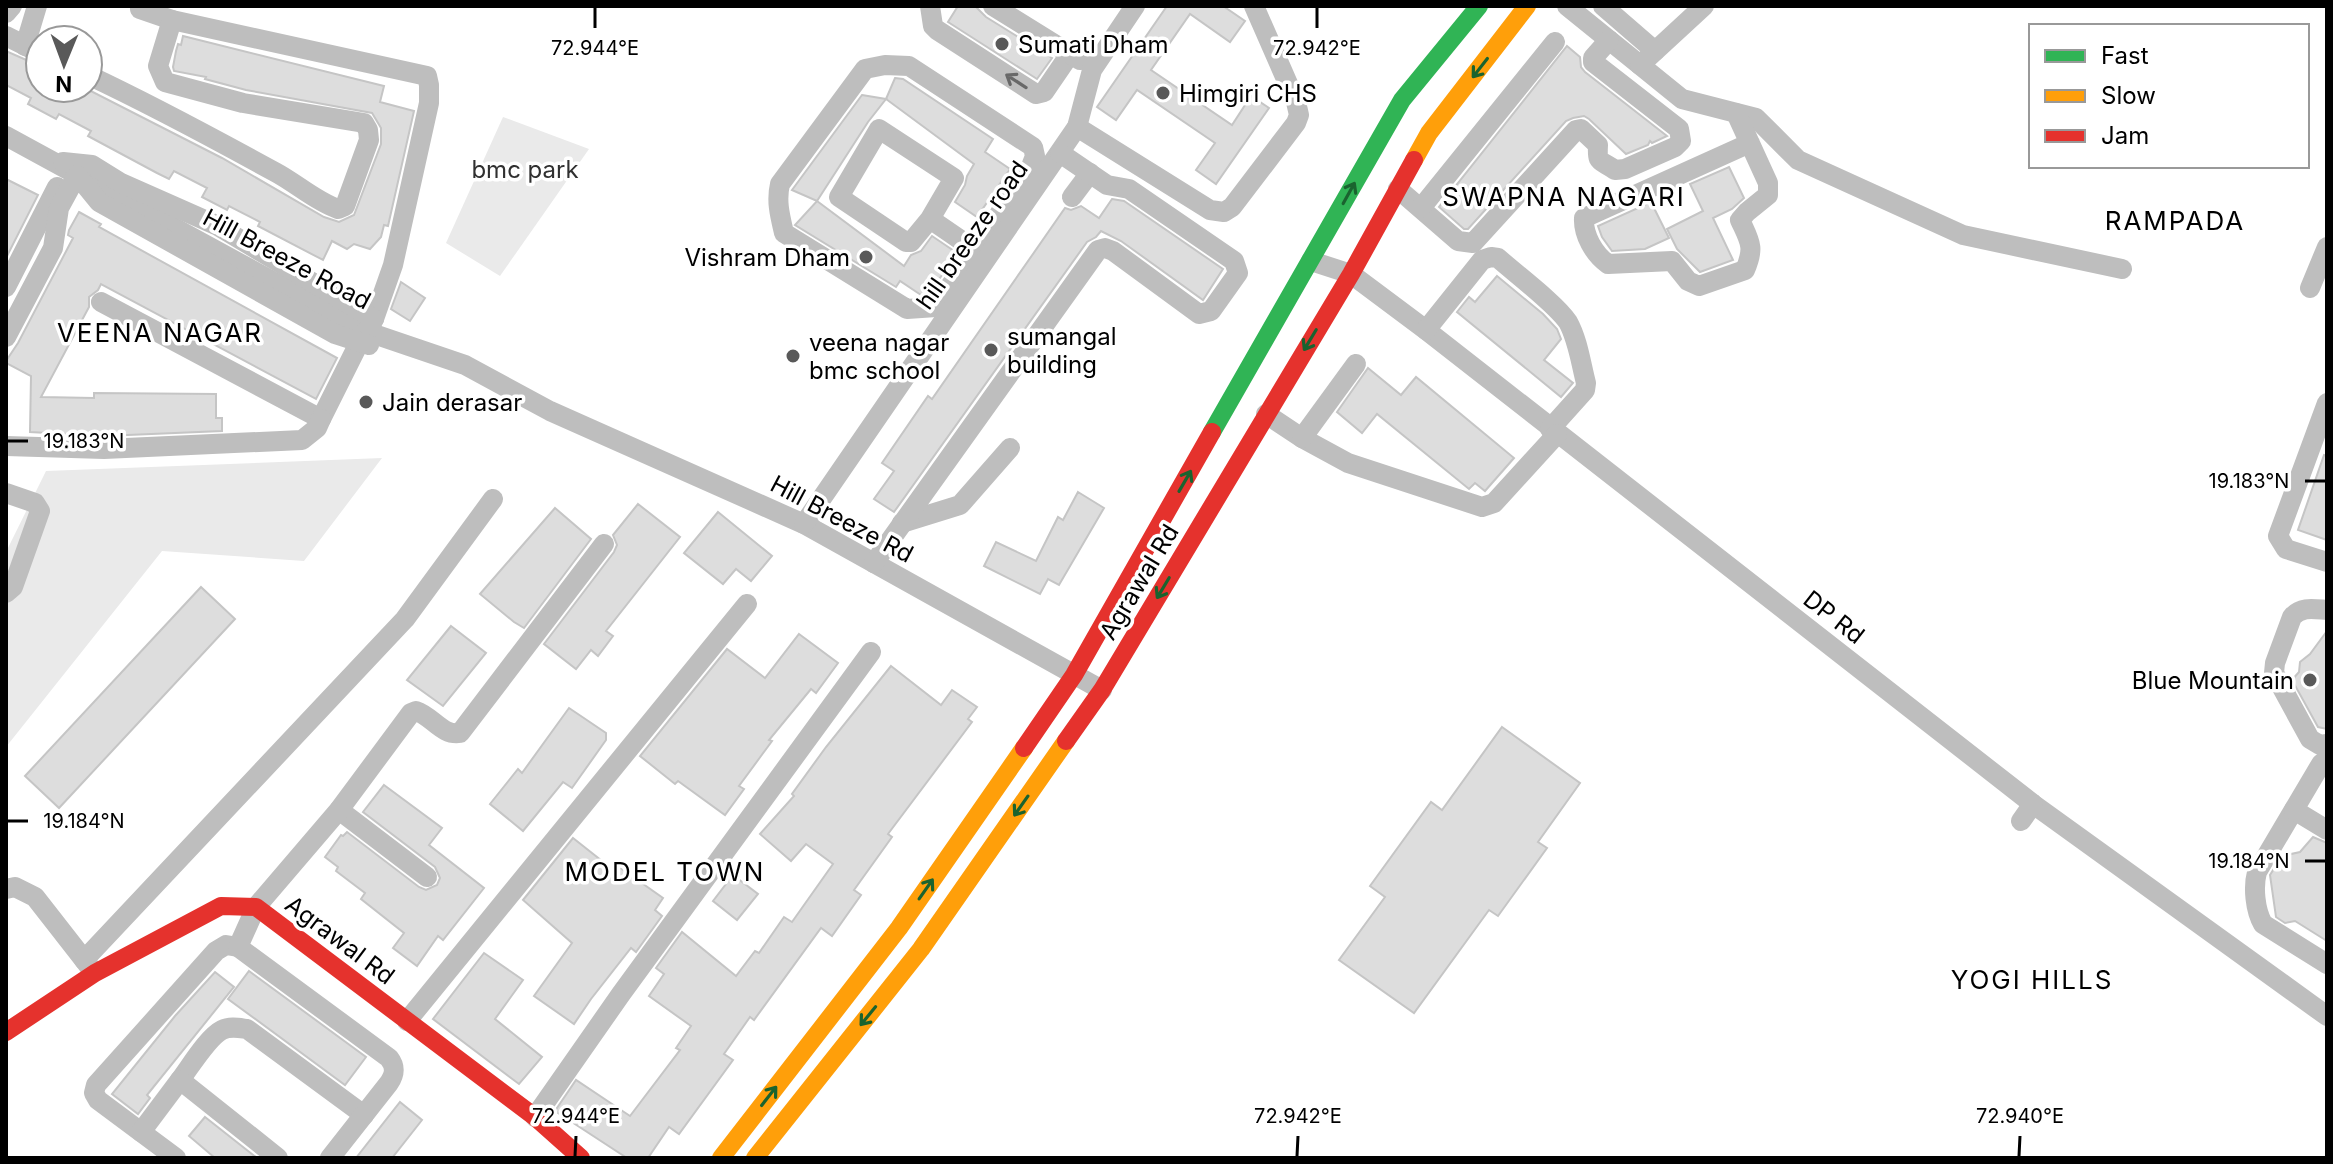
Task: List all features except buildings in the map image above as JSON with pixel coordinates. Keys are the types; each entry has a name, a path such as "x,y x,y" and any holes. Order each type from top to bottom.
{"street":[{"path":"6,13 12,6"},
{"path":"930,6 933,26 937,30 1036,94 1044,92 1070,54"},
{"path":"993,6 1092,70"},
{"name":"hill breeze road","path":"804,524 981,254 1077,127 1092,70 1135,6"},
{"path":"1077,127 1210,210 1224,212 1232,207 1299,115 1254,6"},
{"name":"Agrawal Rd","path":"721,1158 899,928 1074,675 1402,100 1479,6"},
{"name":"Agrawal Rd","path":"755,1158 921,949 1102,690 1351,274 1429,133 1527,6"},
{"path":"1603,6 1682,99 1756,118 1798,160 1963,235 2122,269"},
{"path":"1648,58 1704,6"},
{"path":"6,446 104,449 302,440 317,428 365,331 393,265 429,103 427,76 172,20 139,7"},
{"path":"1581,10 1609,40 1648,58"},
{"path":"155,107 165,82 158,66 172,20"},
{"path":"1398,189 1458,241 1473,243 1576,130 1581,129 1596,140 1598,159 1615,170 1625,169 1675,147 1681,141 1679,129 1593,62 1609,40"},
{"path":"1421,208 1555,42"},
{"path":"885,65 909,66 1033,147 1035,156 1030,169 981,254 936,307 907,309 784,233 777,196 780,184 865,69 885,65"},
{"path":"104,83 283,176 326,205 338,209 345,206 369,140 364,123 243,103 165,82"},
{"path":"1736,113 1750,143 1768,183 1768,195 1740,220 1752,247 1745,270 1699,286 1688,281 1672,261 1608,264 1597,256 1583,226 1584,218 1750,143"},
{"path":"879,129 954,178 930,219 911,242 906,242 839,197 879,129"},
{"path":"6,136 65,168 99,202 335,334 365,331"},
{"path":"874,563 1098,250 1105,248 1113,251 1199,314 1211,311 1238,273 1234,261 1129,189 1107,185 1060,153"},
{"path":"65,168 92,165 121,183 216,225 365,331 396,350 451,370 473,383"},
{"path":"6,287 65,168"},
{"path":"6,337 53,248 65,168"},
{"path":"1072,197 1090,173"},
{"path":"930,219 981,254"},
{"path":"2310,288 2327,247"},
{"path":"1266,414 1348,463 1482,507 1494,503 1585,390 1586,383 1574,337 1568,322 1557,310 1498,258 1491,257 1482,260 1426,330"},
{"name":"DP Rd","path":"1311,261 1351,274 1426,330 2027,812 2327,1016"},
{"path":"101,302 321,419"},
{"name":"Hill Breeze Road","path":"365,331 465,365 550,411"},
{"path":"1302,438 1356,364"},
{"path":"2327,403 2278,536 2286,549 2327,562"},
{"name":"Hill Breeze Rd","path":"550,411 804,524 1102,690"},
{"path":"902,523 960,505 1010,448"},
{"path":"6,493 35,503 40,511 13,587 6,593"},
{"path":"6,889 15,887 35,897 90,966 405,619 493,499"},
{"path":"238,947 256,907 339,810 411,713 422,712 447,732 460,733 604,544"},
{"path":"407,1021 747,604"},
{"path":"2327,610 2297,611 2292,617 2274,673 2310,739 2320,745 2327,744"},
{"path":"535,1117 871,652"},
{"path":"2327,759 2321,764 2255,880 2259,917 2263,924 2327,964"},
{"path":"339,810 427,877"},
{"path":"2294,810 2327,830"},
{"name":"Agrawal Rd","path":"6,1032 90,966 221,906 256,907 535,1117 581,1158"},
{"path":"176,1158 98,1100 94,1093 96,1085 216,951 226,945 238,947 394,1064 394,1074 389,1083 330,1158"},
{"path":"141,1132 213,1038 222,1029 235,1027 247,1029 364,1115"},
{"path":"180,1080 278,1158"}],"green space":[{"name":"bmc park","path":"503,117 589,149 500,276 446,243"},
{"path":"382,458 304,561 162,551 6,747 6,552 46,471"}],"traffic: fast":[{"path":"1212,432 1402,100 1479,6"}],"traffic: slow":[{"path":"1414,160 1429,133 1527,6"},
{"path":"755,1158 921,949 1066,741"},
{"path":"721,1158 899,928 1024,748"}],"traffic: jam":[{"path":"1066,741 1102,690 1351,274 1414,160"},
{"path":"1024,748 1074,675 1212,432"},
{"path":"6,1032 95,973 221,906 256,907 535,1117 581,1158"}],"place":[{"name":"Sumati Dham","path":"1002,44"},
{"name":"Himgiri CHS","path":"1163,93"},
{"name":"Vishram Dham","path":"866,257"},
{"name":"sumangal building","path":"991,350"},
{"name":"veena nagar bmc school","path":"793,356"},
{"name":"Jain derasar","path":"366,402"},
{"name":"Blue Mountain","path":"2310,680"}],"district":[{"name":"SWAPNA NAGARI","path":"1564,196"},
{"name":"RAMPADA","path":"2175,220"},
{"name":"VEENA NAGAR","path":"160,332"},
{"name":"MODEL TOWN","path":"665,871"},
{"name":"YOGI HILLS","path":"2032,979"}]}
